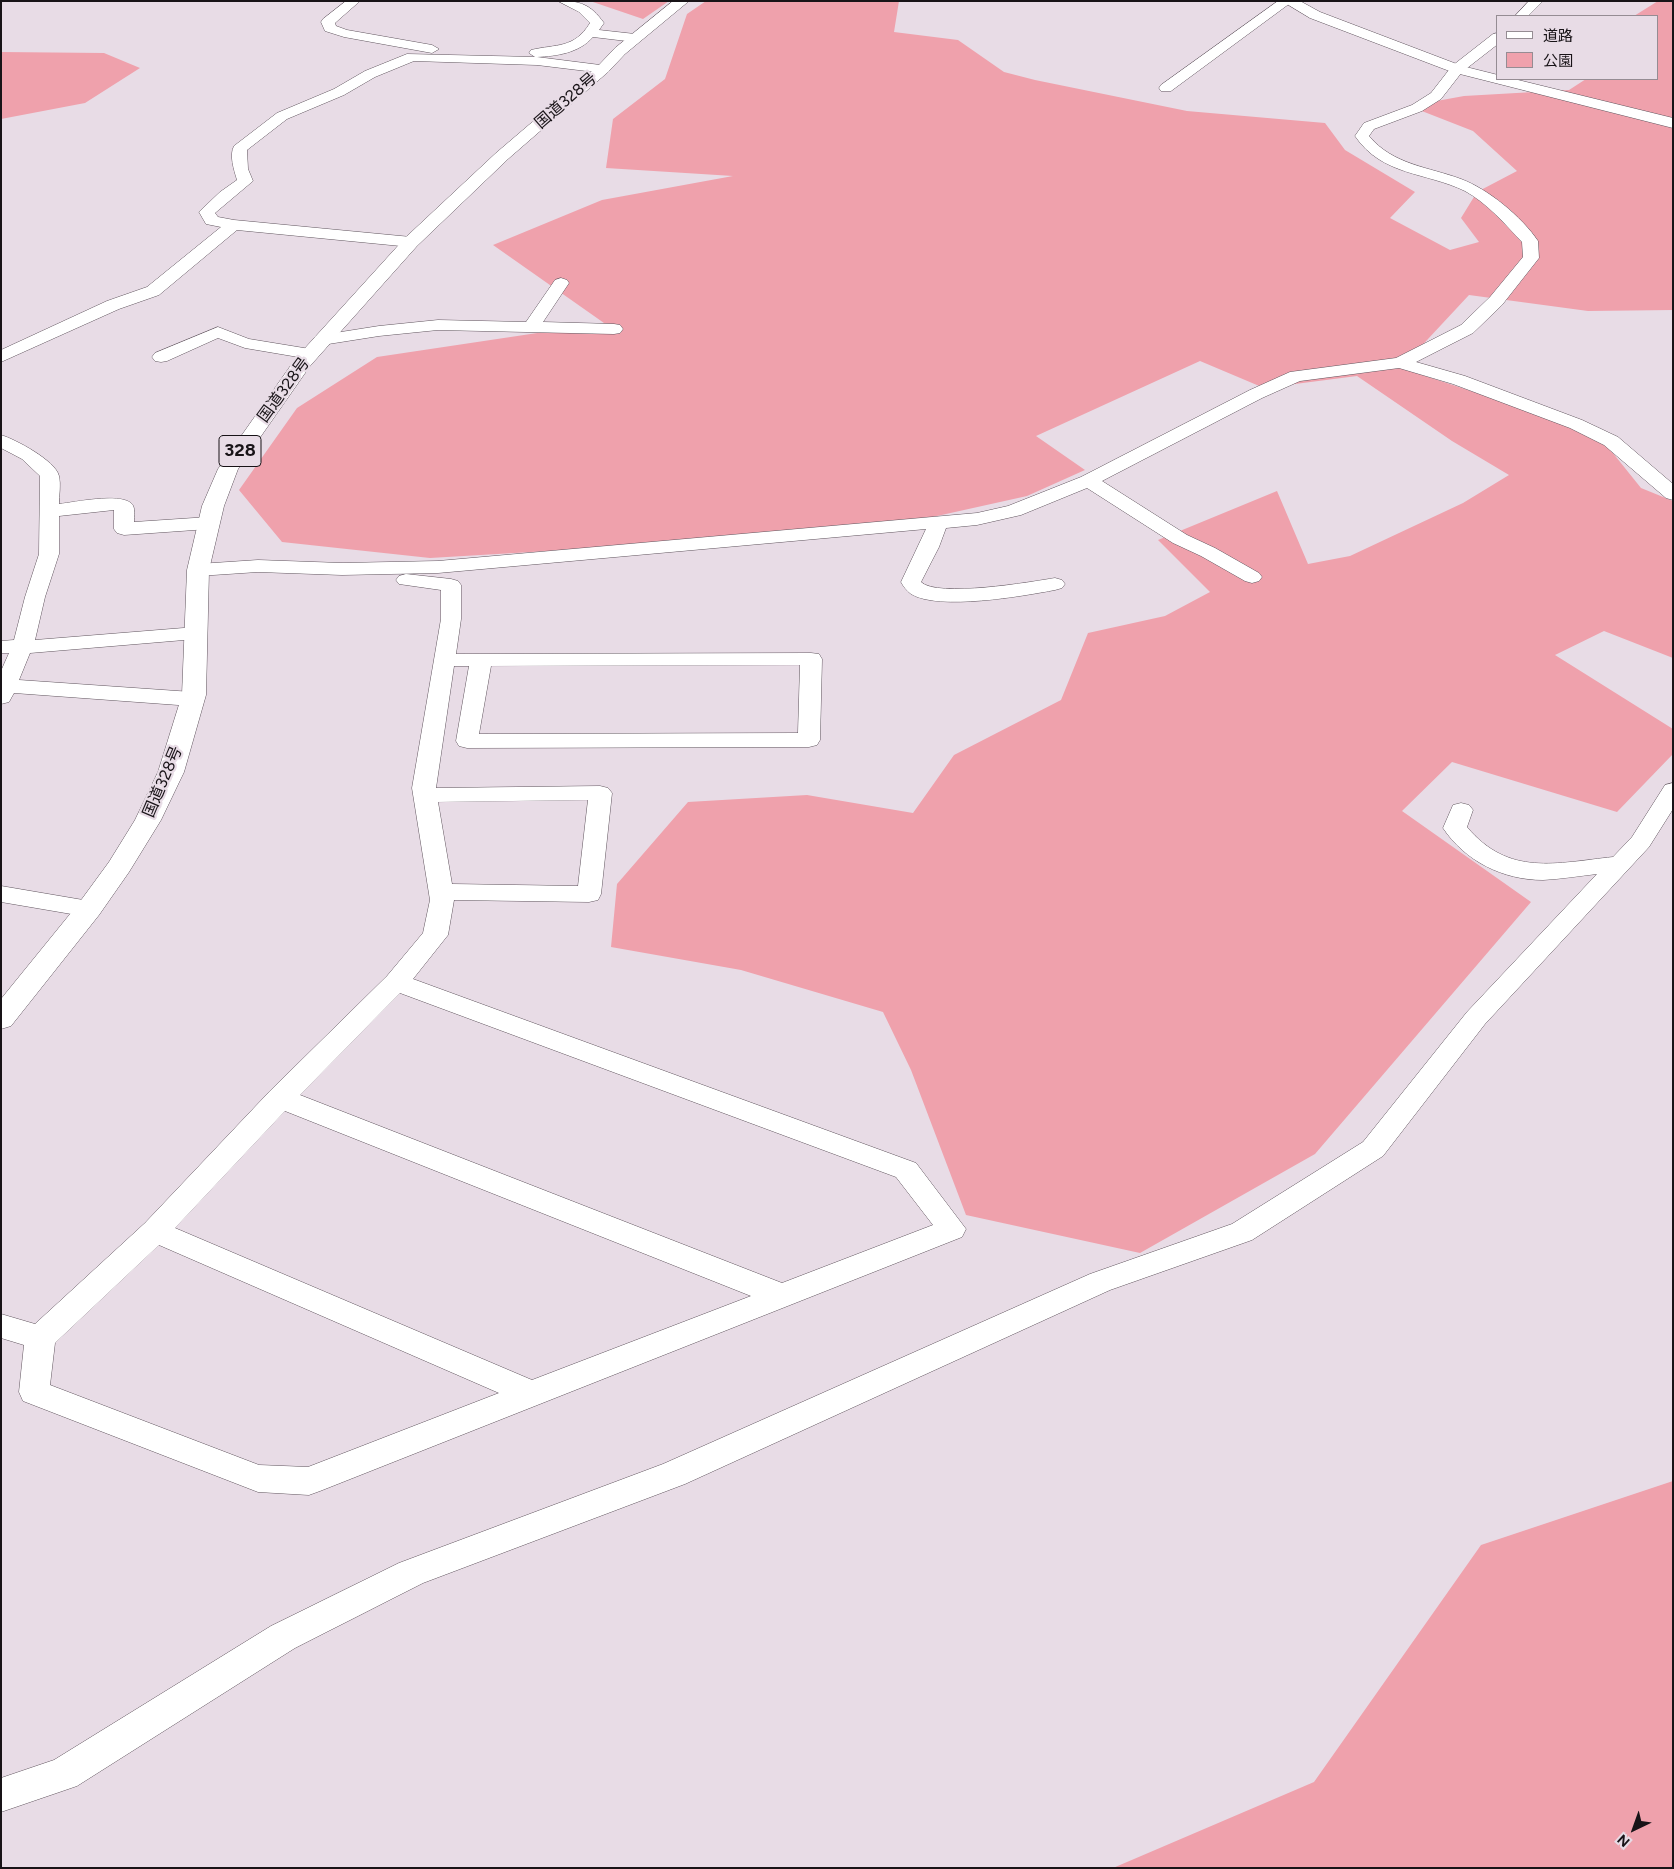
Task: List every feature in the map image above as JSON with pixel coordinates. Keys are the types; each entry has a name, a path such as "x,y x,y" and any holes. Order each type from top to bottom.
{"main road":[{"name":"国道328号","path":"1,1020 89,909 120,866 148,820 171,772 192,699 198,570 213,506 228,468 316,347 411,242 502,156 603,69 635,38 682,1"},
{"path":"1288,1 1315,15 1457,69 1496,79"},
{"path":"1501,80 1673,123"}],"street":[{"path":"354,1 328,22 330,28 344,33 429,49 538,54 557,52 573,47 592,33 597,22 584,9 564,1"},
{"path":"1166,88 1288,1"},
{"path":"1522,15 1537,1"},
{"path":"592,33 635,38"},
{"path":"198,570 258,566 342,569 438,567 938,524 977,519 1014,511 1088,481 1256,394 1296,376 1400,363 1467,329 1496,301 1531,258 1530,241 1516,226 1471,188 1394,163 1369,148 1362,136 1369,126 1417,108 1436,96 1457,69 1496,40"},
{"path":"411,242 234,225 212,221 207,212 246,181 241,169 239,150 282,116 339,92 370,74 400,61 412,57 537,61 603,69"},
{"path":"1,357 114,305 153,291 234,225"},
{"path":"531,327 561,283"},
{"path":"161,357 218,332 245,343 316,347 379,331 438,325 614,329"},
{"path":"1400,363 1459,380 1594,432 1612,441 1673,494"},
{"path":"1,441 29,455 50,475 49,554 35,597 23,645 4,692 192,699"},
{"path":"1088,481 1180,540 1208,552 1252,577"},
{"path":"49,511 115,504 124,508 124,529 209,523"},
{"path":"938,524 929,547 911,582 918,590 936,594 1010,592 1055,584"},
{"path":"342,569 379,577 451,585 451,619 424,788 442,900 435,935 396,982 280,1098 155,1231 40,1338 34,1392 258,1478 308,1481 952,1229 906,1170 396,982"},
{"path":"1,647 40,646 196,633"},
{"path":"445,660 810,659 808,740 467,741 481,660"},
{"path":"1,1795 64,1774 283,1637 411,1573 674,1474 1100,1282 1242,1232 1373,1149 1476,1018 1641,842 1673,790"},
{"path":"426,795 600,793 589,894 441,892"},
{"path":"1461,810 1455,828 1470,846 1505,867 1542,872 1621,864"},
{"path":"1,894 89,909"},
{"path":"280,1098 783,1296"},
{"path":"155,1231 532,1394"},
{"path":"1,1326 40,1338"}],"green space":[{"path":"590,1 669,1 643,19"},
{"path":"706,1 899,1 894,32 958,40 1004,72 1187,111 1325,123 1345,150 1415,192 1390,218 1450,250 1479,242 1461,218 1477,192 1517,171 1473,131 1409,106 1464,96 1569,90 1584,80 1659,80 1659,15 1636,15 1658,1 1673,1 1673,310 1588,311 1469,295 1401,368 1596,432 1641,488 1673,501 1673,658 1604,631 1555,655 1673,729 1673,754 1617,812 1452,762 1402,811 1531,902 1315,1154 1140,1253 966,1215 911,1070 883,1012 741,970 611,947 617,884 688,802 807,795 913,813 954,755 1061,700 1088,633 1165,616 1210,592 1158,540 1277,491 1308,564 1350,556 1463,503 1509,475 1452,441 1357,376 1264,388 1200,361 1036,436 1085,470 1027,496 883,528 700,542 430,558 282,542 239,490 297,408 377,357 604,323 493,245 602,200 733,176 606,168 613,119 665,79 687,14"},
{"path":"1,52 104,53 140,68 85,103 1,119"},
{"path":"1673,1481 1673,1868 1113,1868 1314,1782 1481,1545"}]}
